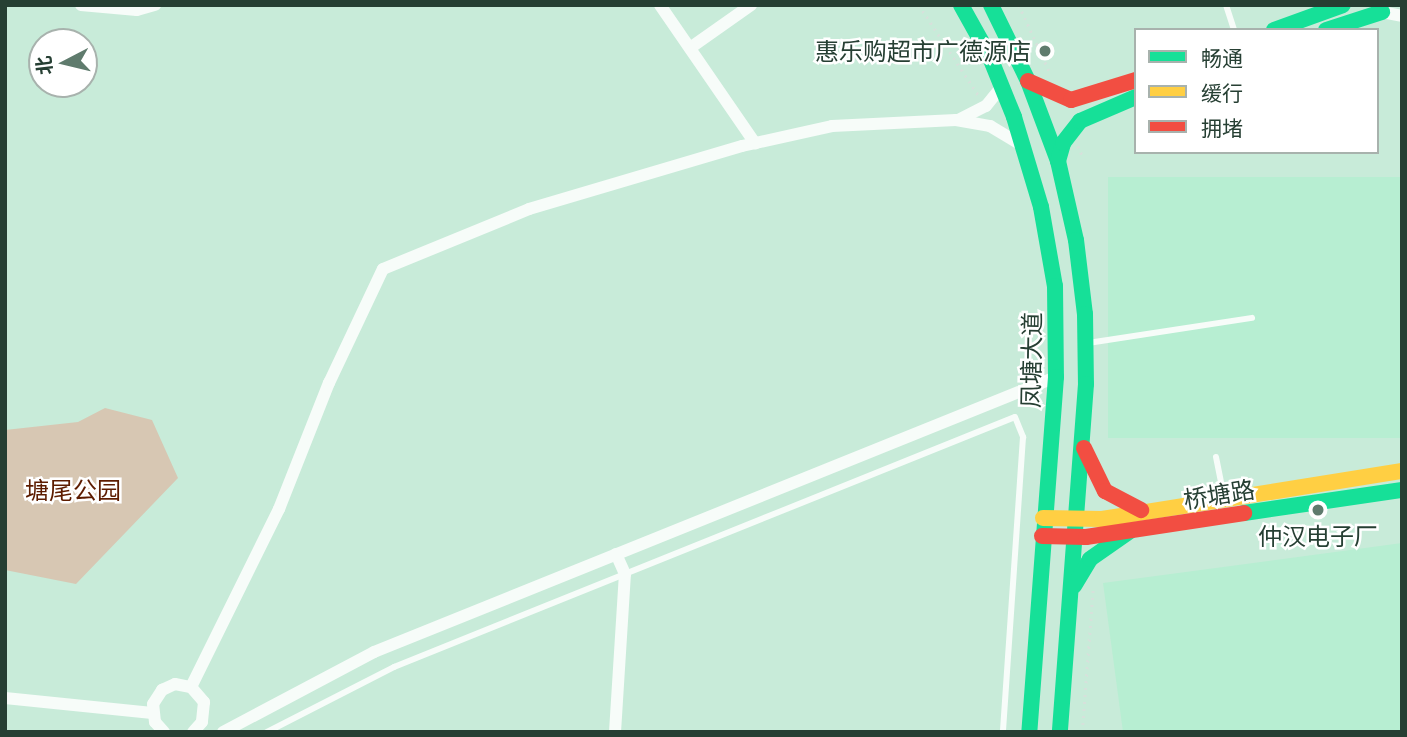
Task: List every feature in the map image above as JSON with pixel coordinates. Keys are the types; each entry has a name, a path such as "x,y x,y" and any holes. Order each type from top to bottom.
{"main road":[{"name":"凤塘大道","path":"961,5 1002,84 1024,147 1041,207 1055,286 1056,377 1043,519 1029,732"},
{"path":"991,5 1028,81 1058,161 1076,240 1087,343 1060,732"},
{"path":"1280,28 1343,5"},
{"path":"1331,28 1378,7"},
{"path":"1028,81 1071,100 1134,81"},
{"path":"1058,161 1063,143 1080,121 1134,98"},
{"path":"1081,440 1105,491 1140,510"},
{"name":"桥塘路","path":"1043,519 1076,521 1402,471"},
{"name":"桥塘路","path":"1042,536 1074,538 1130,531 1402,490"},
{"path":"1070,597 1090,559 1130,531"}],"street":[{"path":"81,5 137,10 155,5"},
{"path":"660,5 755,143"},
{"path":"690,48 751,5"},
{"path":"1378,7 1402,9"},
{"path":"1378,7 1402,16"},
{"path":"956,120 986,106 1002,84"},
{"path":"191,687 279,509 329,383 383,269 529,209 755,143 832,125 956,120 990,126 1024,147"},
{"path":"223,732 361,658 1056,377"},
{"path":"615,732 625,574 616,554"},
{"path":"152,713 162,690 175,684 191,687 198,692 205,712 193,732"},
{"path":"5,698 152,713"},
{"path":"152,713 164,732"}],"lane":[{"path":"1226,5 1233,28"},
{"path":"1087,343 1252,318"},
{"path":"267,732 394,667 1015,417 1023,437 1003,732"},
{"path":"1216,457 1224,497"}],"path":[{"path":"919,5 986,106"},
{"path":"1082,732 1087,633"}],"shaded area":[{"path":"1108,177 1402,177 1402,438 1108,438"},
{"path":"1402,543 1402,732 1123,732 1103,583"}],"green space":[{"name":"塘尾公园","path":"105,408 152,420 178,478 76,584 5,570 5,430 78,422"}],"traffic: fast":[{"path":"961,5 989,55 1014,117 1041,207 1055,286 1056,377 1029,732"},
{"path":"991,5 1028,81 1058,161 1076,240 1085,314 1086,384 1060,732"},
{"path":"1280,28 1343,5"},
{"path":"1332,28 1382,12"},
{"path":"1058,161 1063,143 1080,121 1134,98"},
{"path":"1244,513 1402,490"},
{"path":"1074,586 1090,559 1130,531"}],"traffic: slow":[{"path":"1043,518 1102,519 1402,471"}],"traffic: jam":[{"path":"1028,81 1071,100 1134,81"},
{"path":"1084,448 1105,491 1141,510"},
{"path":"1042,536 1086,537 1244,513"}],"place":[{"name":"惠乐购超市广德源店","path":"1045,51"},
{"name":"仲汉电子厂","path":"1318,510"}]}
